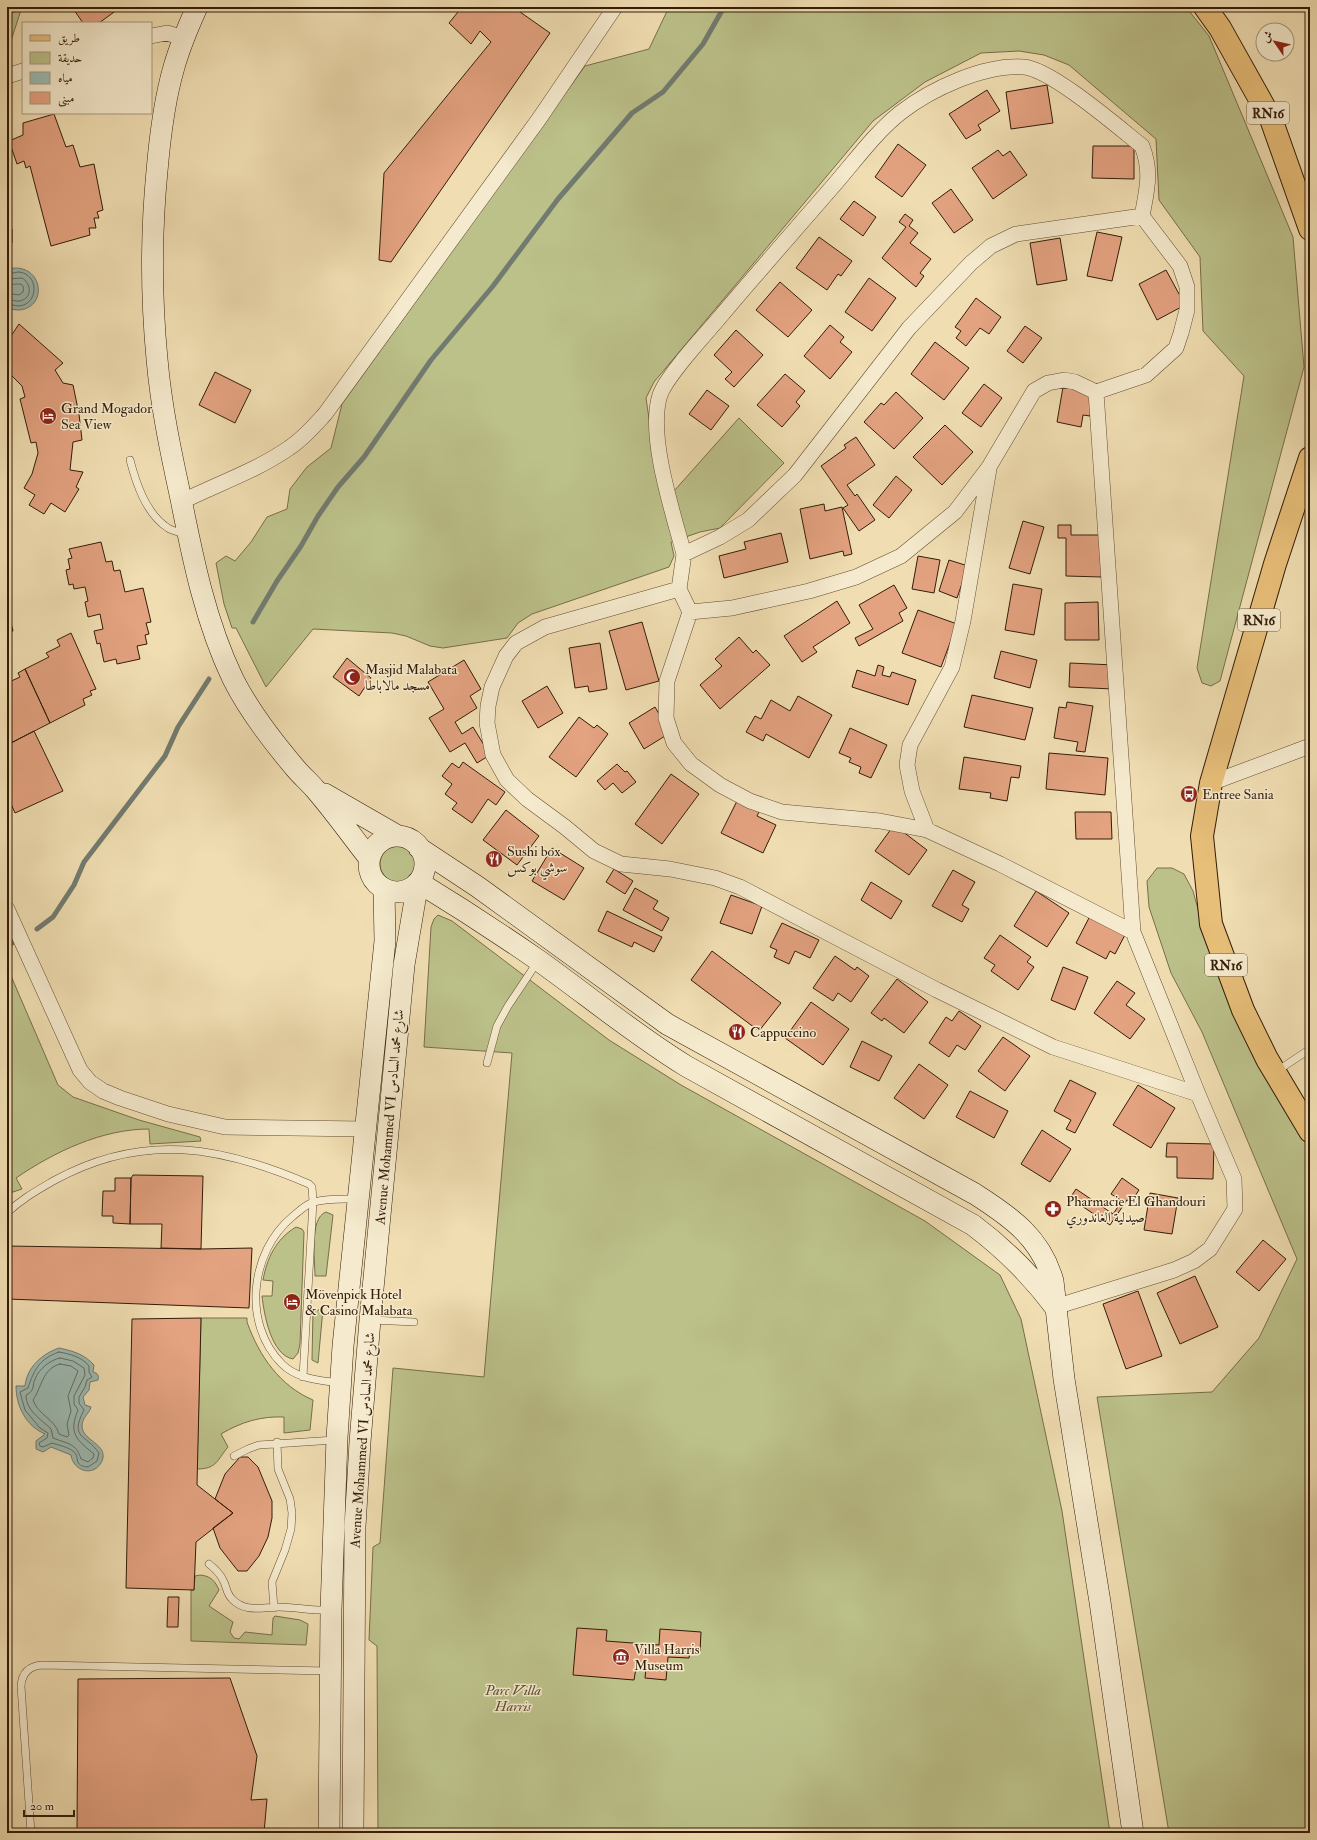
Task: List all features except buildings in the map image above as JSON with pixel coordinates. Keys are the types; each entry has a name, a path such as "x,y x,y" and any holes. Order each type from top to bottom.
{"main road":[{"path":"197,7 173,68 163,116 155,192 153,240 153,286 157,361 181,502 198,574 219,646 234,681 252,710 286,757 314,788 369,858"},
{"name":"RN16","path":"1205,7 1220,28 1271,119 1310,229"},
{"name":"RN16","path":"1310,458 1275,564 1212,783 1202,836 1211,924 1243,1010 1275,1073 1310,1131"},
{"path":"314,788 398,836 414,842 420,848 478,887 667,1024 975,1194 1002,1212 1038,1245 1053,1281 1064,1379 1100,1602 1132,1833"},
{"path":"398,836 388,837 380,842 373,849 369,858 371,876 376,884 384,889 392,892 402,892 411,888 418,882 425,865 420,848"},
{"path":"418,882 458,906 538,960 651,1045 972,1225 996,1242 1018,1262 1037,1283 1055,1307"},
{"name":"Avenue Mohammed VI شارع محمد السادس","path":"353,1833 355,1526 370,1320 404,965 418,882"},
{"name":"Avenue Mohammed VI شارع محمد السادس","path":"330,1833 331,1610 337,1440 365,1129 385,940 384,889"}],"street":[{"path":"181,502 272,459 297,442 325,414 539,119 615,7"},
{"path":"152,36 168,33 184,38"},
{"path":"690,612 732,608 809,591 856,577 901,556 955,512 989,467 1034,391 1048,383 1064,380 1075,382 1096,392 1146,375 1176,348 1182,333 1187,310 1187,287 1180,266 1142,216 1148,177 1148,161 1142,146 1055,80 1036,70 1026,67 989,70 945,87 902,112 871,143 762,267 693,349 661,392 657,418 661,460 665,483 684,554 679,589 690,612 667,681 666,718 674,743 691,764 720,785 750,801 782,812 880,821 927,830 1000,864 1133,932"},
{"path":"7,76 22,72"},
{"path":"684,554 720,537 748,520 795,475 909,328 971,263 991,246 1016,234 1142,216"},
{"path":"1055,1307 1174,1270 1194,1261 1210,1249 1235,1209 1234,1179 1133,932 1096,392"},
{"path":"927,830 912,791 907,765 910,744 952,667 963,621 989,467"},
{"path":"679,589 545,627 516,643 506,656 492,687 488,706 487,723 493,755 507,780 527,800 594,851 615,861 622,864 670,869 715,878 740,887 937,990 1053,1047 1198,1094"},
{"path":"1212,783 1310,746"},
{"path":"9,914 80,1070 90,1082 103,1091 168,1114 225,1127 365,1129"}],"lane":[{"path":"130,460 135,480 149,508 168,528 188,535"},
{"path":"487,1064 501,1019 538,960"},
{"path":"1275,1073 1310,1049"},
{"path":"7,1213 35,1192 66,1174 86,1166 124,1155 169,1148 214,1153 251,1162 309,1184 313,1191 313,1202 304,1377"},
{"path":"341,1383 304,1377 282,1365 268,1345 260,1325 256,1301 258,1273 261,1262 269,1245 289,1220 313,1202 328,1199 359,1199"},
{"path":"370,1320 414,1322"},
{"path":"234,1456 248,1448 277,1442 337,1440"},
{"path":"274,1608 272,1582 285,1550 291,1529 292,1513 290,1499 278,1469 277,1442"},
{"path":"209,1564 217,1570 223,1580 227,1594 234,1601 244,1607 257,1610 274,1608 311,1611 331,1610"},
{"path":"31,1833 21,1686 22,1679 31,1668 42,1665 330,1671"}],"green space":[{"path":"669,7 1186,7 1209,36 1293,237 1304,367 1220,681 1211,686 1202,683 1197,668 1244,376 1203,331 1200,257 1159,200 1156,139 1069,65 1044,55 1019,51 981,53 925,82 873,121 654,382 646,398 660,494 674,491 739,418 784,463 720,528 700,532 671,542 674,556 669,567 532,614 518,623 507,638 443,648 430,646 406,636 392,633 313,629 266,687 236,628 232,628 224,604 216,563 226,556 235,561 251,542 267,517 287,509 290,489 307,467 331,448 342,404 585,66 649,49"},
{"path":"21,10 7,53 7,14"},
{"path":"402,846 411,851 415,857 415,871 411,877 402,882 394,882 385,877 381,871 380,860 385,851 391,847"},
{"path":"1157,868 1172,868 1184,874 1193,891 1209,949 1269,1078 1310,1149 1310,1833 1169,1833 1097,1397 1212,1392 1259,1338 1297,1259 1202,1032 1171,973 1149,907 1147,881"},
{"name":"Parc Villa Harris","path":"438,915 452,921 609,1040 681,1085 925,1221 1000,1275 1021,1319 1062,1511 1110,1833 378,1833 377,1646 369,1640 373,1547 380,1543 393,1368 484,1377 512,1053 424,1047 431,927 434,919"},
{"path":"8,969 58,1085 73,1097 139,1120 200,1137 201,1141 150,1144 149,1129 114,1133 79,1144 46,1159 16,1178 22,1189 7,1194"},
{"path":"326,1212 333,1215 326,1276 315,1276 315,1231 317,1222"},
{"path":"296,1227 302,1229 304,1232 300,1344 298,1353 293,1359 285,1356 274,1342 267,1323 262,1296 272,1296 273,1281 263,1280 270,1257 283,1237"},
{"path":"323,1309 318,1363 312,1360 313,1311"},
{"path":"201,1318 247,1318 247,1322 258,1347 272,1368 290,1387 313,1400 310,1430 284,1433 284,1417 259,1419 244,1423 221,1434 228,1447 216,1463 204,1469 197,1469"},
{"path":"200,1575 210,1578 219,1590 209,1606 233,1622 230,1632 234,1638 239,1639 245,1632 272,1635 273,1618 275,1616 300,1620 308,1624 306,1645 191,1641 191,1590 194,1590 195,1576"}],"water":[{"path":"14,268 24,269 36,280 38,296 28,308 14,310 7,308 7,271"},
{"path":"59,1348 74,1352 86,1358 94,1365 93,1372 98,1376 98,1380 90,1382 89,1390 83,1397 85,1405 91,1407 82,1423 83,1431 99,1446 103,1455 102,1461 98,1466 89,1471 76,1465 71,1455 51,1447 43,1452 36,1449 36,1441 45,1434 27,1421 20,1408 16,1393 16,1386 25,1386 26,1379 36,1362"}],"waterway":[{"path":"253,622 318,516 338,487 364,457 431,360 493,286 558,199 632,113 663,92 703,44 724,7"},
{"path":"37,929 53,917 74,885 84,862 165,756 178,727 209,679"},
{"path":"7,946 12,943"}],"place":[{"name":"Grand Mogador Sea View","path":"48,416"},
{"name":"Masjid Malabata مسجد مالاباطا","path":"352,677"},
{"name":"Entree Sania","path":"1189,794"},
{"name":"Sushi box سوشي بوكس","path":"494,859"},
{"name":"Cappuccino","path":"737,1032"},
{"name":"Pharmacie El Ghandouri صيدلية الغاندوري","path":"1053,1209"},
{"name":"Mövenpick Hotel & Casino Malabata","path":"292,1302"},
{"name":"Villa Harris Museum","path":"621,1657"}]}
